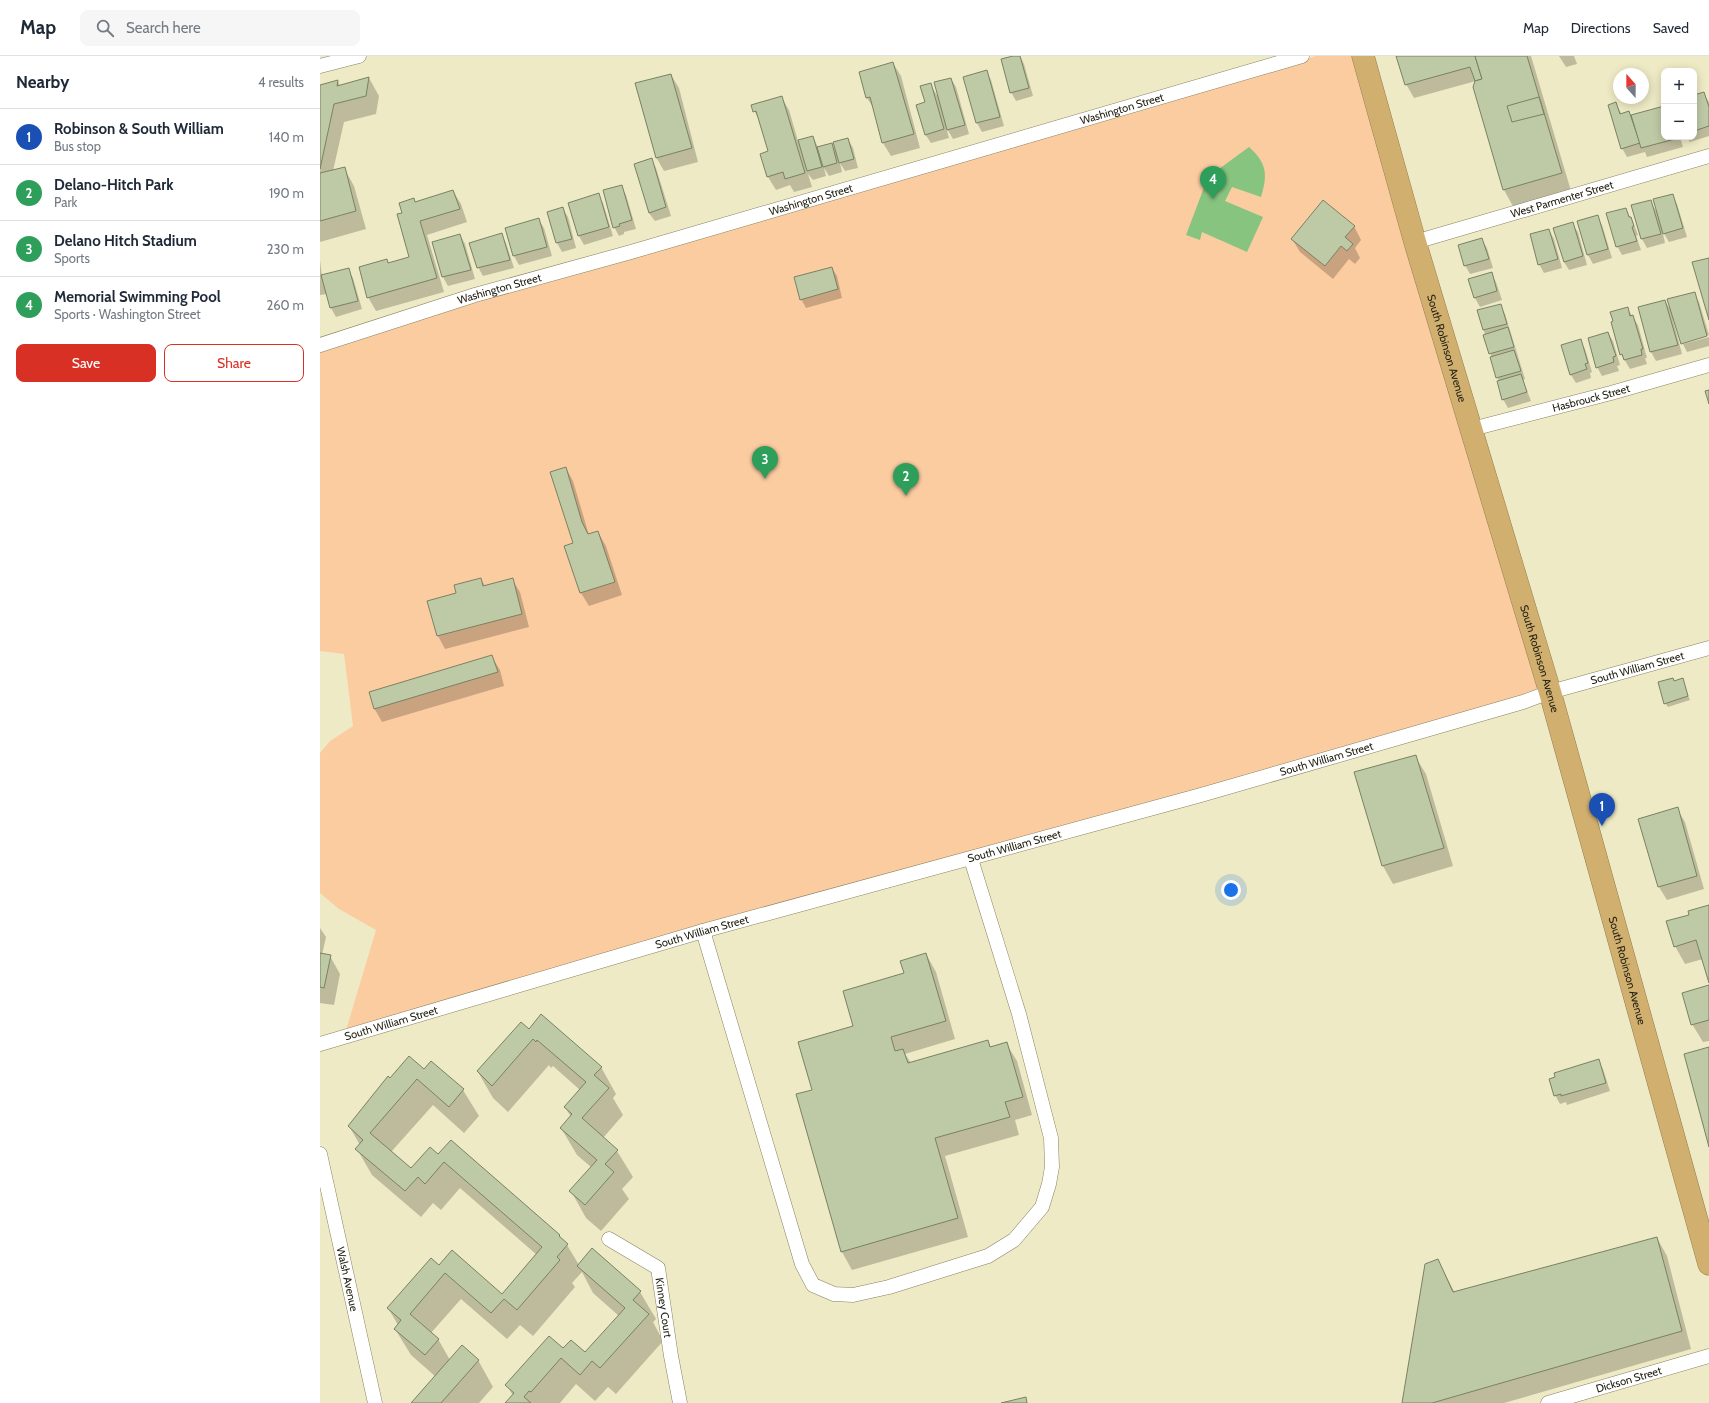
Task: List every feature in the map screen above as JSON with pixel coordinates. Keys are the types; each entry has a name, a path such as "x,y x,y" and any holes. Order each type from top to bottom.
{"highway":[{"name":"South Robinson Avenue","path":"1363,56 1415,242 1550,692 1709,1264"}],"street":[{"path":"320,66 359,56"},
{"name":"Washington Street","path":"320,345 475,296 631,252 1302,56"},
{"name":"West Parmenter Street","path":"1415,242 1709,156"},
{"name":"Hasbrouck Street","path":"1472,429 1611,393 1709,365"},
{"name":"South William Street","path":"320,1044 703,931 1201,795 1523,702 1550,692 1709,648"},
{"path":"703,931 802,1264 813,1285 834,1294 852,1295 889,1287 988,1256 1014,1240 1042,1207 1049,1184 1052,1167 1051,1138 1019,1014 971,859"},
{"name":"Walsh Avenue","path":"320,1154 375,1403"},
{"name":"Kinney Court","path":"609,1239 658,1268 671,1356 680,1403"},
{"name":"Dickson Street","path":"1548,1403 1709,1356"}],"shaded area":[{"path":"1316,56 1363,56 1550,692 344,1037 376,930 339,909 320,893 320,753 330,741 353,726 344,654 320,651 320,341"},
{"path":"1249,147 1263,164 1265,182 1261,197 1232,187 1225,201 1263,217 1247,252 1202,232 1200,240 1186,235 1208,177"}],"building":[{"path":"1020,56 1029,88 1010,93 1001,59"},
{"path":"1396,56 1475,56 1482,79 1475,81 1470,67 1405,85"},
{"path":"1475,56 1527,56 1562,173 1503,190 1473,87 1475,81 1482,79"},
{"path":"893,62 914,134 882,143 870,97 866,98 859,72"},
{"path":"987,70 1000,117 976,123 963,77"},
{"path":"671,74 692,148 656,158 635,83"},
{"path":"369,77 366,96 334,104 320,169 320,85 338,80 337,86"},
{"path":"951,78 965,125 947,130 934,82"},
{"path":"931,83 944,129 925,135 916,105 925,102 920,86"},
{"path":"1704,92 1709,107 1709,126 1697,130 1697,104 1697,94"},
{"path":"782,96 805,173 785,179 783,172 767,177 760,154 768,151 756,111 753,112 751,105"},
{"path":"1539,97 1544,114 1512,122 1507,106"},
{"path":"1613,103 1617,104 1620,114 1629,111 1640,143 1621,149 1608,105"},
{"path":"1661,107 1661,140 1671,140 1641,148 1631,115"},
{"path":"813,136 822,167 807,171 798,140"},
{"path":"848,138 854,159 839,163 833,142"},
{"path":"832,143 837,163 823,167 817,147"},
{"path":"652,158 666,207 649,213 634,164"},
{"path":"345,167 356,211 320,221 320,173"},
{"path":"622,185 632,220 619,224 620,226 613,228 603,190"},
{"path":"453,190 460,209 420,221 437,278 367,298 359,267 387,259 388,263 409,257 397,214 402,213 399,203 414,198 415,202"},
{"path":"599,193 609,227 578,236 568,203"},
{"path":"1673,194 1683,228 1663,234 1653,199"},
{"path":"1323,200 1355,226 1345,237 1353,244 1347,251 1341,246 1325,266 1291,239"},
{"path":"1651,200 1661,234 1641,239 1631,205"},
{"path":"563,207 572,239 556,243 547,212"},
{"path":"1626,208 1634,226 1632,227 1637,241 1616,247 1606,213"},
{"path":"1598,215 1608,249 1587,255 1577,221"},
{"path":"539,218 547,247 513,256 505,228"},
{"path":"1573,222 1583,256 1564,262 1553,228"},
{"path":"1549,229 1558,259 1538,265 1530,234"},
{"path":"502,233 510,260 477,268 469,243"},
{"path":"460,234 471,270 442,277 432,242"},
{"path":"1482,238 1489,259 1464,266 1458,245"},
{"path":"1709,258 1709,320 1692,262"},
{"path":"832,267 838,289 800,300 794,277"},
{"path":"349,268 358,301 330,308 321,275"},
{"path":"1492,272 1497,291 1474,298 1468,279"},
{"path":"1695,292 1707,336 1681,344 1667,299"},
{"path":"1665,300 1678,345 1650,352 1638,307"},
{"path":"1501,304 1507,324 1483,330 1477,310"},
{"path":"1628,307 1630,316 1633,315 1643,349 1641,349 1642,355 1624,360 1622,354 1620,355 1611,322 1613,321 1610,312"},
{"path":"1508,327 1514,347 1489,354 1483,335"},
{"path":"1608,332 1616,356 1613,357 1614,362 1596,368 1588,338"},
{"path":"1581,339 1588,363 1585,364 1587,369 1570,375 1561,345"},
{"path":"1514,350 1521,371 1496,378 1490,357"},
{"path":"1521,374 1527,392 1502,400 1497,381"},
{"path":"1709,390 1709,404 1705,391"},
{"path":"566,467 582,522 588,534 598,531 615,582 580,593 564,546 573,543 550,472"},
{"path":"481,578 483,586 513,578 522,614 437,636 427,601 456,593 454,585"},
{"path":"492,655 498,672 374,709 369,692"},
{"path":"1673,678 1674,681 1683,678 1688,696 1664,704 1658,682"},
{"path":"1416,755 1444,848 1382,866 1354,772"},
{"path":"1678,807 1697,876 1658,887 1638,819"},
{"path":"1709,905 1709,983 1696,940 1674,947 1666,921 1689,915 1688,911"},
{"path":"320,953 331,955 324,988 320,987"},
{"path":"926,953 946,1021 891,1037 895,1051 903,1049 908,1063 988,1040 990,1047 1007,1042 1023,1097 1005,1102 1010,1117 935,1138 958,1218 841,1252 796,1094 812,1090 798,1042 853,1026 843,991 904,973 900,961"},
{"path":"1709,985 1709,1020 1691,1025 1682,993"},
{"path":"541,1014 602,1067 594,1075 609,1088 582,1118 618,1150 605,1164 614,1172 585,1205 569,1191 597,1160 560,1128 572,1114 564,1107 586,1082 537,1040 536,1042 533,1039 492,1086 477,1071 521,1022 529,1029"},
{"path":"1709,1047 1709,1147 1684,1054"},
{"path":"409,1056 424,1069 431,1061 464,1089 449,1107 417,1079 370,1133 411,1168 430,1147 438,1154 451,1140 560,1235 559,1236 568,1244 557,1257 560,1260 517,1310 504,1299 491,1313 445,1273 410,1314 439,1339 425,1355 394,1329 401,1320 387,1308 431,1258 439,1265 452,1250 502,1294 542,1247 444,1162 425,1184 418,1177 405,1191 355,1149 363,1140 348,1126 388,1076 390,1078"},
{"path":"1599,1059 1606,1083 1561,1096 1561,1094 1554,1096 1549,1079 1555,1077 1554,1073"},
{"path":"1657,1237 1682,1331 1432,1403 1402,1403 1425,1264 1438,1259 1453,1292"},
{"path":"592,1248 641,1291 633,1300 649,1314 600,1368 592,1361 580,1375 561,1358 531,1392 529,1391 524,1397 531,1403 505,1403 514,1393 505,1385 549,1336 563,1348 571,1340 585,1352 625,1308 577,1266"},
{"path":"462,1345 479,1360 441,1403 411,1403"},
{"path":"1026,1397 1027,1403 1001,1403"}],"place":[{"name":"Memorial Swimming Pool","path":"1213,199"},
{"name":"Delano Hitch Stadium","path":"765,479"},
{"name":"Delano-Hitch Park","path":"906,496"},
{"name":"Robinson & South William","path":"1602,826"}]}
